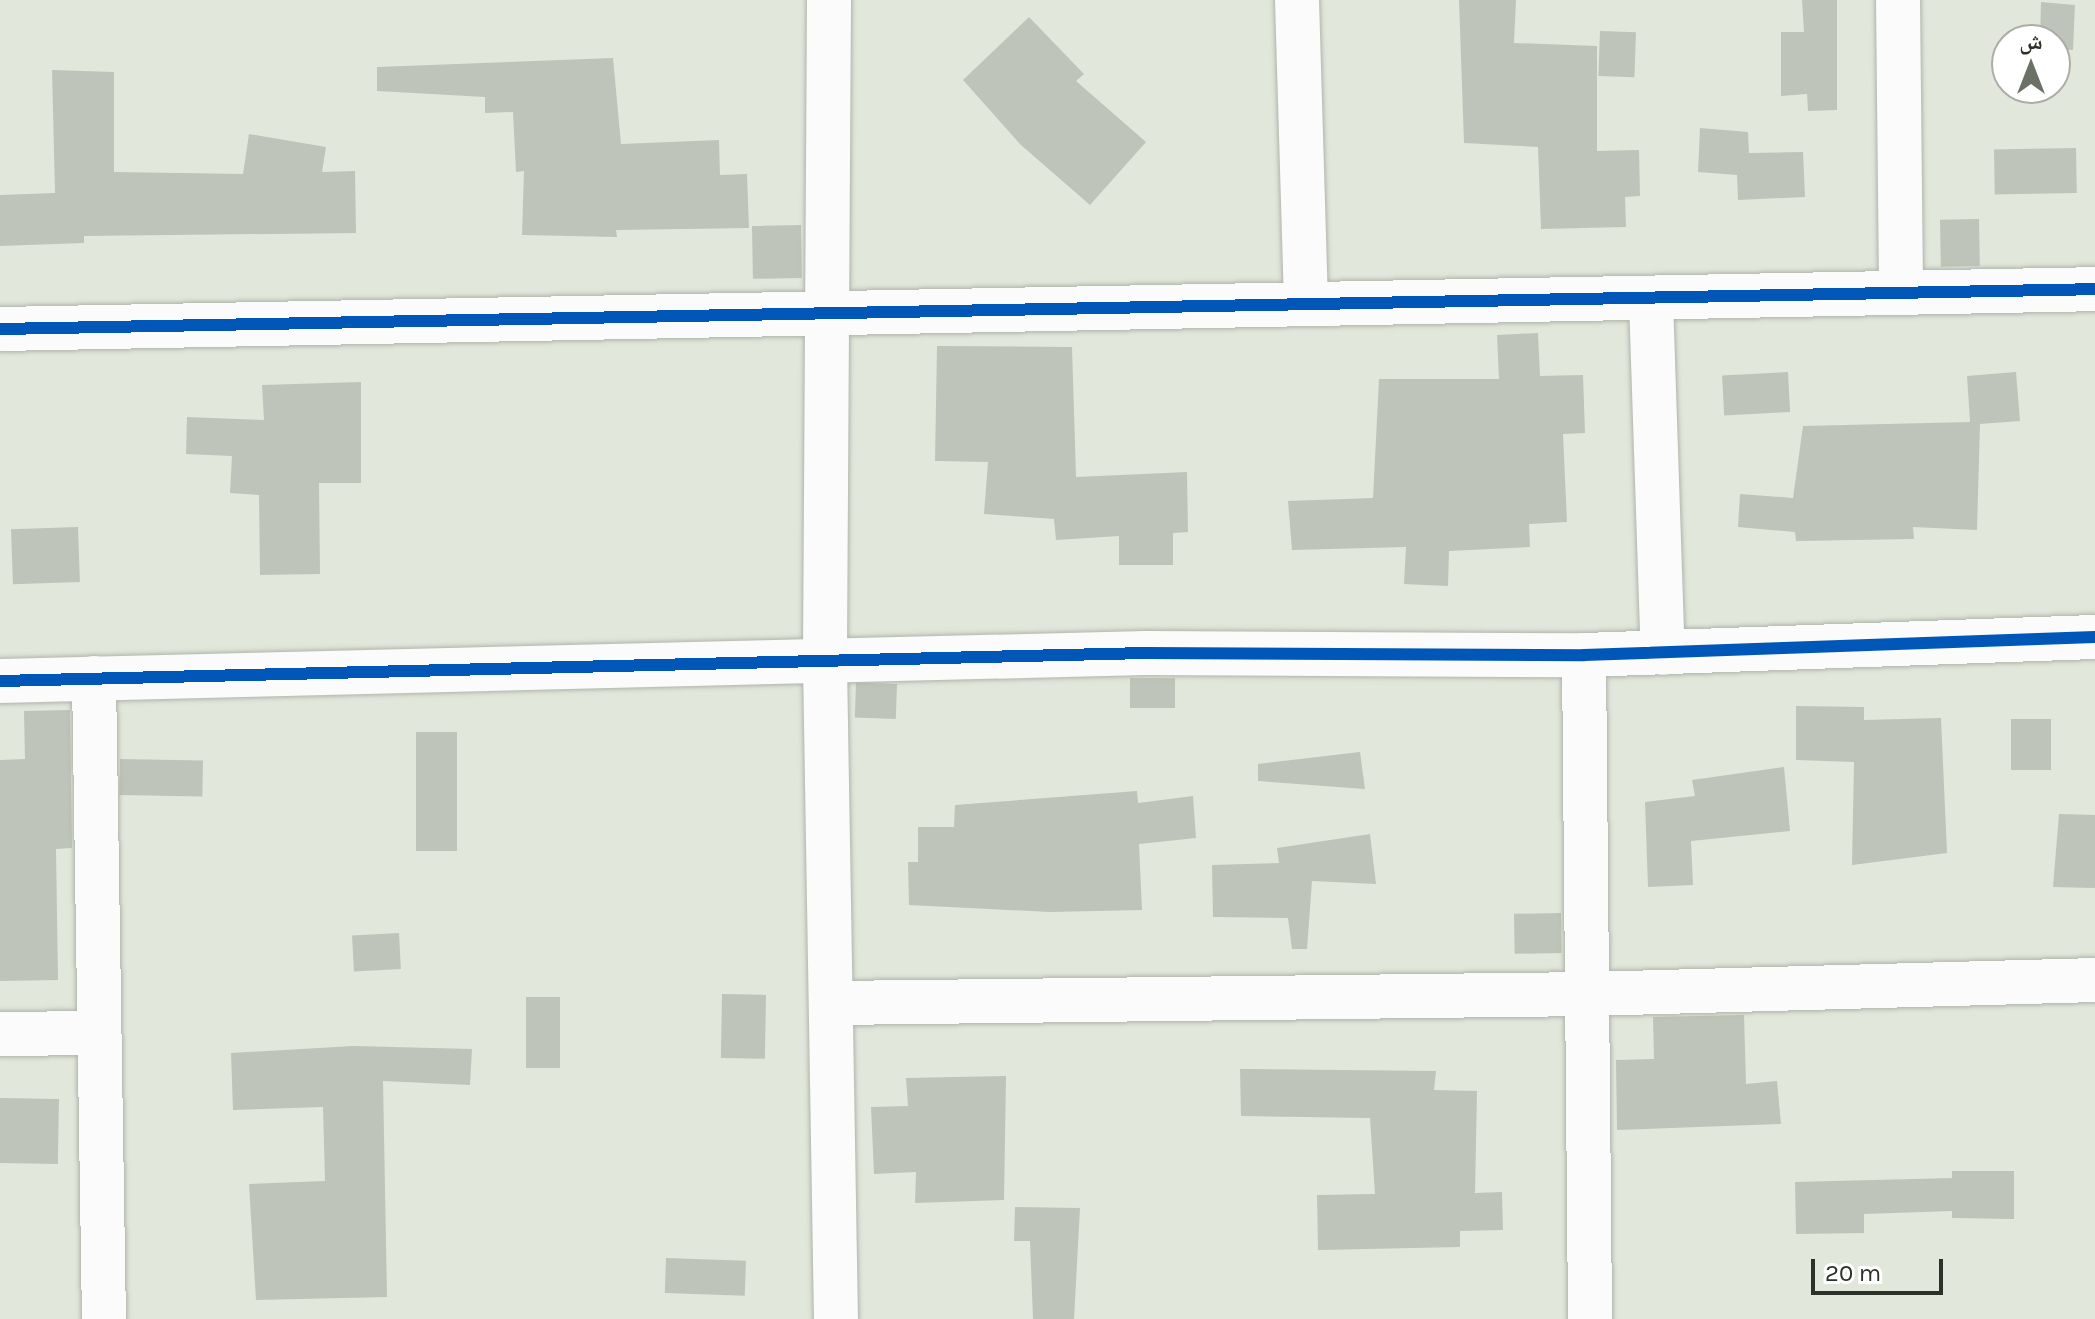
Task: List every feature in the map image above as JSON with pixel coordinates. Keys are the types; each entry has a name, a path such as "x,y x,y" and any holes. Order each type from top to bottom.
{"street":[{"path":"829,0 830,313 825,664 836,1319"},
{"path":"1297,0 1306,302"},
{"path":"1898,0 1901,291"},
{"path":"0,329 1306,302 1651,300 1901,291 2095,289"},
{"path":"1651,300 1663,653"},
{"path":"0,681 825,664 1146,653 1584,655 2095,637"},
{"path":"1584,655 1590,1319"},
{"path":"94,678 97,1033 104,1319"},
{"path":"833,1003 1589,994 2095,980"},
{"path":"0,1034 97,1033"}],"building":[{"path":"1459,0 1516,0 1514,43 1597,46 1597,151 1639,150 1640,196 1625,197 1626,227 1541,229 1538,147 1464,143"},
{"path":"1802,0 1837,0 1837,110 1808,111 1807,94 1781,96 1781,32 1804,32"},
{"path":"2041,2 2075,5 2073,50 2071,24 2040,24"},
{"path":"1029,17 1084,74 1076,81 1146,142 1090,205 1021,145 963,80"},
{"path":"1600,31 1636,32 1634,77 1598,76"},
{"path":"613,58 621,144 719,140 720,175 747,174 749,228 616,230 617,237 522,235 524,171 516,172 513,112 485,113 485,97 377,91 377,67"},
{"path":"52,70 114,72 114,172 243,174 249,134 326,147 322,172 355,171 356,233 84,236 84,243 0,246 0,195 55,193"},
{"path":"1700,128 1748,132 1749,153 1803,152 1805,197 1738,200 1737,175 1698,172"},
{"path":"2076,148 2077,193 1995,194 1994,149"},
{"path":"1979,219 1980,266 1941,267 1940,220"},
{"path":"801,225 802,278 753,279 752,226"},
{"path":"1538,333 1540,376 1583,375 1585,433 1563,434 1567,522 1529,524 1530,547 1449,551 1448,586 1404,584 1406,547 1292,550 1288,501 1373,498 1379,379 1499,379 1497,335"},
{"path":"937,346 1072,347 1076,477 1187,472 1188,532 1173,533 1173,565 1119,565 1119,536 1056,540 1054,519 984,514 988,462 935,461"},
{"path":"1788,372 1790,412 1724,415 1722,375"},
{"path":"2016,372 2020,421 1980,424 1977,530 1913,527 1914,539 1796,541 1795,532 1738,527 1740,494 1793,498 1803,426 1970,422 1967,376"},
{"path":"361,382 361,483 319,483 320,574 260,575 259,495 230,493 232,456 186,454 187,417 264,420 262,385"},
{"path":"78,527 80,582 13,584 11,529"},
{"path":"1130,678 1175,678 1175,708 1130,708"},
{"path":"856,683 897,684 896,719 855,718"},
{"path":"1796,706 1864,707 1864,720 1941,718 1947,853 1852,865 1854,762 1796,760"},
{"path":"70,710 72,848 56,849 58,980 0,981 0,760 25,759 24,711"},
{"path":"2011,719 2051,719 2051,770 2011,770"},
{"path":"416,732 457,732 457,851 416,851"},
{"path":"1360,752 1365,789 1258,781 1258,764"},
{"path":"120,759 203,760 202,796 119,795"},
{"path":"1784,767 1790,831 1691,841 1693,885 1648,887 1645,802 1695,796 1692,780"},
{"path":"1137,791 1138,803 1193,796 1196,838 1139,844 1142,910 1050,912 909,905 908,862 918,862 918,827 954,827 955,805"},
{"path":"2059,814 2095,815 2095,888 2053,887"},
{"path":"1370,834 1376,884 1312,881 1307,949 1292,949 1288,918 1213,917 1212,865 1279,863 1277,848"},
{"path":"1561,913 1562,953 1515,954 1514,914"},
{"path":"399,933 401,969 354,971 352,935"},
{"path":"722,994 766,995 765,1059 721,1058"},
{"path":"526,997 560,997 560,1068 526,1068"},
{"path":"1744,1015 1746,1084 1777,1081 1781,1124 1617,1130 1616,1060 1654,1059 1653,1017"},
{"path":"353,1046 472,1049 470,1085 383,1081 387,1297 256,1300 249,1184 325,1181 323,1107 233,1110 231,1053"},
{"path":"1240,1069 1436,1071 1434,1090 1477,1091 1475,1193 1502,1192 1503,1230 1460,1231 1460,1247 1318,1250 1317,1195 1375,1194 1370,1118 1241,1116"},
{"path":"1006,1076 1004,1200 915,1203 916,1172 874,1174 871,1107 908,1106 906,1078"},
{"path":"0,1098 59,1099 58,1164 0,1163"},
{"path":"1952,1171 2014,1171 2014,1219 1952,1218 1952,1211 1864,1214 1864,1233 1796,1234 1795,1182 1952,1178"},
{"path":"1015,1207 1080,1208 1074,1319 1033,1319 1030,1241 1014,1241"},
{"path":"666,1258 746,1261 745,1296 665,1293"}],"cycle path":[{"path":"0,329 2095,289"},
{"path":"0,681 1146,653 1584,655 2095,637"}]}
